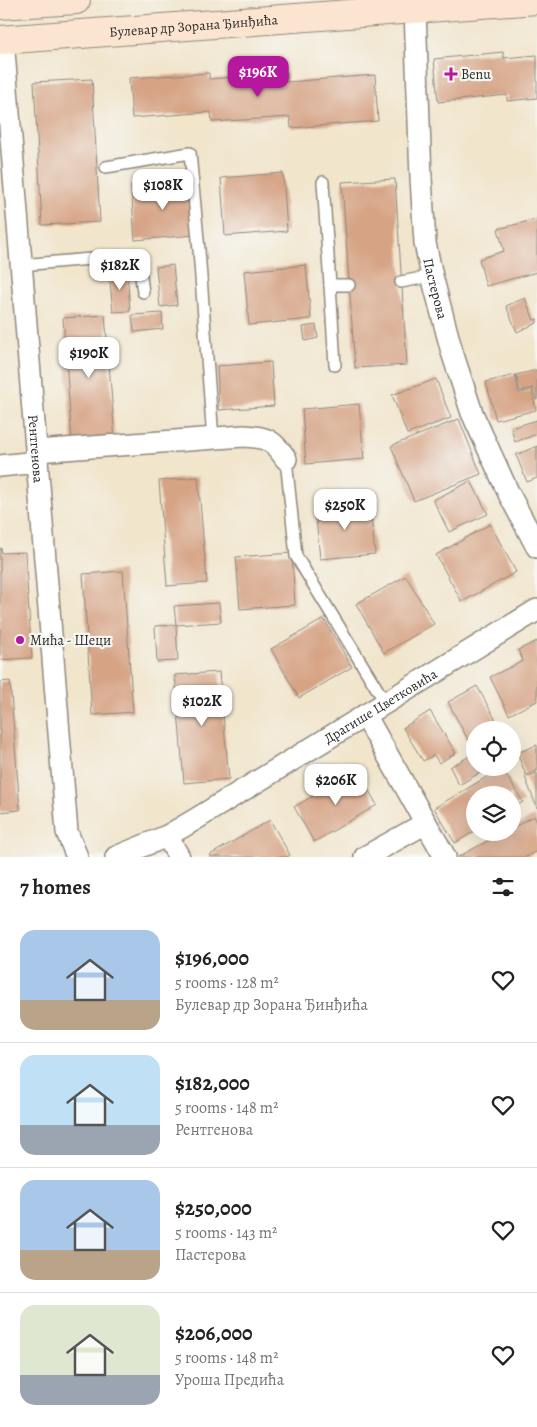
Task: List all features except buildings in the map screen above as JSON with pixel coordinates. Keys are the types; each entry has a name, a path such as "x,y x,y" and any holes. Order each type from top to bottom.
{"main road":[{"path":"0,5 76,0"},
{"name":"Булевар др Зорана Ђинђића","path":"1,39 537,0"}],"street":[{"name":"Пастерова","path":"415,10 420,178 426,243 432,276 452,352 472,413 509,494 537,547"},
{"name":"Рентгенова","path":"1,39 67,832 77,857"},
{"path":"0,466 37,457 213,439 259,437 269,440 286,459"},
{"name":"Драгише Цветковића","path":"116,857 167,836 537,610"},
{"path":"364,715 445,857"},
{"path":"365,857 426,823"},
{"path":"167,836 179,857"}],"lane":[{"path":"106,167 190,153 213,439"},
{"path":"323,182 335,365"},
{"path":"21,265 138,256 142,292"},
{"path":"401,282 432,276"},
{"path":"330,284 349,285"},
{"path":"286,459 296,556 385,702"}],"place":[{"name":"Benu","path":"451,74"},
{"name":"Мића - Шеци","path":"20,640"}]}
